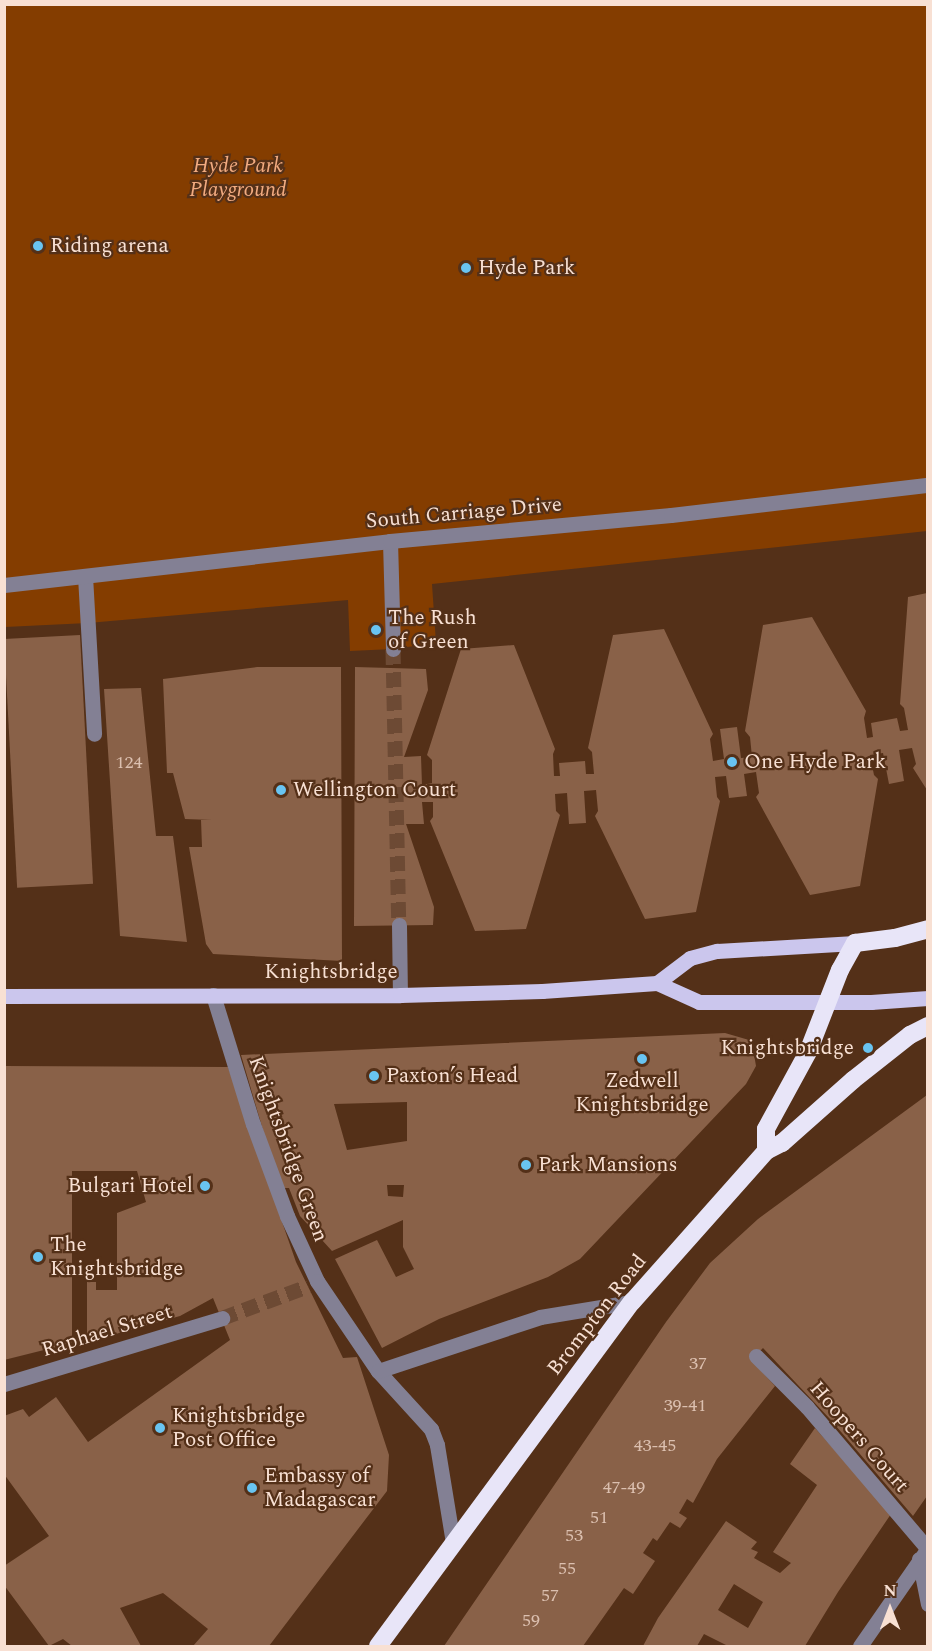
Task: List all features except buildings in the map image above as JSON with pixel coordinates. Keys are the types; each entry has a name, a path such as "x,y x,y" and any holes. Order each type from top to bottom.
{"highway":[{"path":"927,929 895,938 855,943 826,1003 808,1052 766,1129 766,1151 782,1143 853,1080 910,1035 927,1026"},
{"name":"Brompton Road","path":"378,1647 632,1302 766,1151"}],"main road":[{"path":"657,983 690,958 717,951 855,943"},
{"name":"Knightsbridge","path":"4,996 400,995 542,991 657,983 699,1002 826,1003 927,998"}],"street":[{"name":"South Carriage Drive","path":"4,585 390,541 671,515 927,484"},
{"path":"390,541 393,650"},
{"path":"85,576 94,734"},
{"path":"399,926 400,995"},
{"name":"Knightsbridge Green","path":"213,995 254,1124 312,1283 378,1371 431,1429 437,1445 453,1543"},
{"path":"378,1371 540,1317 632,1302"},
{"name":"Raphael Street","path":"4,1384 222,1318"},
{"name":"Hoopers Court","path":"756,1356 807,1407 924,1552"},
{"path":"924,1552 927,1604"},
{"path":"860,1647 924,1552"}],"green space":[{"name":"Hyde Park","path":"5,5 927,5 927,531 432,584 436,643 393,649 350,651 348,600 88,623 5,627"}],"tunnel":[{"path":"393,649 399,925"},
{"path":"222,1318 308,1286"}],"place":[{"name":"Riding arena","path":"38,246"},
{"name":"Hyde Park","path":"466,268"},
{"name":"The Rush of Green","path":"376,630"},
{"name":"One Hyde Park","path":"732,762"},
{"name":"Wellington Court","path":"281,790"},
{"name":"Knightsbridge","path":"868,1048"},
{"name":"Zedwell Knightsbridge","path":"642,1059"},
{"name":"Paxton’s Head","path":"374,1076"},
{"name":"Park Mansions","path":"526,1165"},
{"name":"Bulgari Hotel","path":"205,1186"},
{"name":"The Knightsbridge","path":"38,1257"},
{"name":"Knightsbridge Post Office","path":"160,1428"},
{"name":"Embassy of Madagascar","path":"252,1488"}],"park label":[{"name":"Hyde Park Playground","path":"238,178"}]}
